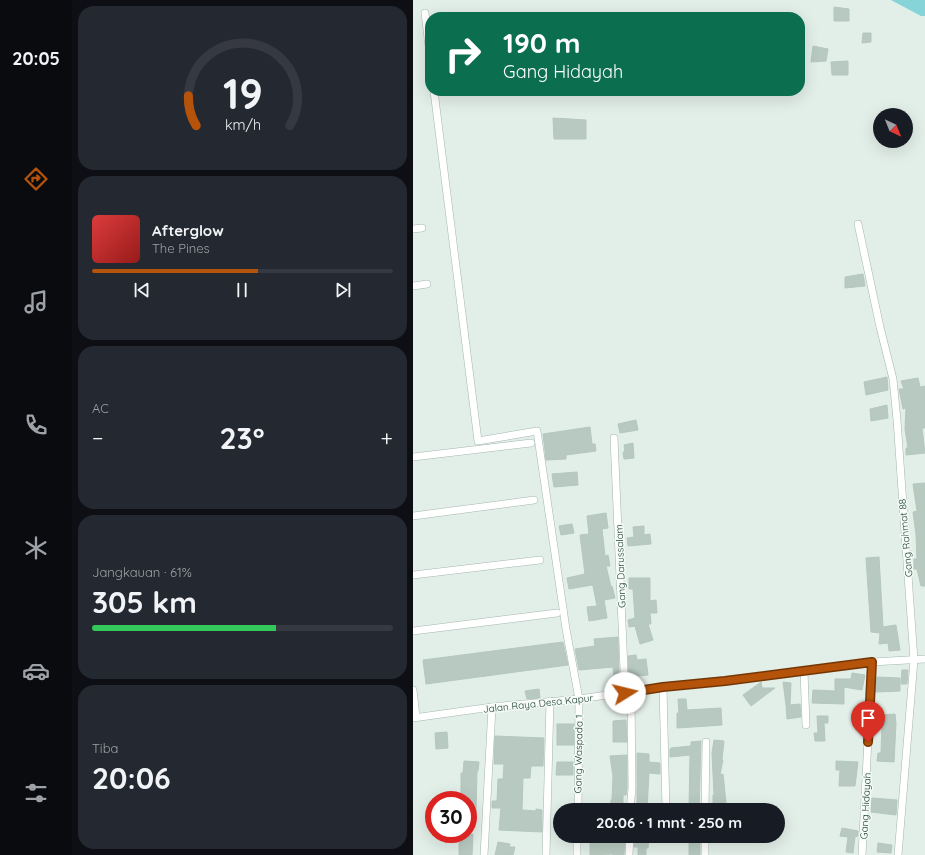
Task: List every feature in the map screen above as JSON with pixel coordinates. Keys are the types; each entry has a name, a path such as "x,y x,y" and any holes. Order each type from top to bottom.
{"street":[{"name":"Gang Waspada 1","path":"436,96 478,441 537,431 566,629 579,699 578,803"},
{"name":"Gang Rahmat 88","path":"858,224 880,327 893,379 914,660 898,855"},
{"path":"413,230 422,228"},
{"path":"413,286 427,284"},
{"name":"Gang Darussalam","path":"615,438 628,693 632,788 631,803"},
{"path":"413,457 531,443"},
{"path":"413,516 534,500"},
{"path":"413,575 540,560"},
{"path":"413,631 557,613"},
{"name":"Jalan Raya Desa Kapur","path":"415,718 492,707 579,699 663,687 872,662 925,659"},
{"name":"Gang Hidayah","path":"862,855 872,662"},
{"path":"804,671 806,725"},
{"path":"663,687 666,803"},
{"path":"413,690 415,718"},
{"path":"546,855 550,701"},
{"path":"484,855 492,707"},
{"path":"705,803 706,742"},
{"path":"577,843 577,855"},
{"path":"629,855 630,843"},
{"path":"705,843 705,855"}],"water":[{"path":"891,0 925,0 925,16 921,16"}],"building":[{"path":"834,7 849,9 849,21 834,21"},
{"path":"863,33 871,33 871,42 862,43"},
{"path":"813,46 828,49 826,61 811,62"},
{"path":"848,61 848,75 832,75 831,62"},
{"path":"553,118 586,120 586,139 554,139"},
{"path":"863,274 865,286 845,288 845,277"},
{"path":"887,377 888,390 866,395 864,382"},
{"path":"918,378 920,387 925,386 925,428 922,428 925,453 906,455 906,448 908,448 905,429 906,408 903,409 899,389 904,389 901,381"},
{"path":"887,405 888,418 871,421 870,409"},
{"path":"636,420 638,430 620,433 618,424"},
{"path":"590,427 592,444 595,444 596,451 566,455 566,459 546,460 543,434"},
{"path":"633,443 634,458 624,459 624,445"},
{"path":"577,472 578,485 554,487 552,474"},
{"path":"925,483 925,586 921,586 917,569 914,569 914,559 917,559 913,512 917,511 913,484"},
{"path":"606,513 608,528 602,529 605,556 608,555 610,566 606,566 615,598 604,600 607,618 589,621 587,607 597,606 593,586 569,589 567,578 585,574 580,535 589,534 587,516"},
{"path":"572,524 574,533 561,535 559,526"},
{"path":"644,526 644,535 650,534 651,544 628,546 627,538 634,537 633,527"},
{"path":"879,557 883,627 896,625 900,650 889,651 888,643 879,644 880,633 871,632 866,558"},
{"path":"629,578 650,578 650,601 656,600 657,613 650,613 651,624 648,624 653,640 640,644 635,626 629,627 628,620 635,618 633,589 629,589"},
{"path":"618,637 619,679 614,679 613,667 579,670 575,649 595,646 594,639"},
{"path":"563,642 568,665 426,684 423,660"},
{"path":"636,655 637,660 646,659 648,675 629,677 628,656"},
{"path":"902,670 908,670 907,684 901,684"},
{"path":"852,673 865,675 862,690 844,687 844,704 812,703 813,690 835,691 835,679 851,679"},
{"path":"877,677 900,678 900,691 875,692"},
{"path":"761,682 762,688 775,688 751,706 743,695"},
{"path":"783,682 791,683 790,705 800,704 801,717 787,719"},
{"path":"539,689 540,698 527,699 525,691"},
{"path":"678,699 686,699 687,710 721,708 722,725 677,728 677,713 679,713"},
{"path":"895,714 896,724 894,762 877,761 878,753 881,753 882,723 881,724 880,715"},
{"path":"817,716 828,716 828,723 824,723 825,741 815,741 814,733 818,733"},
{"path":"626,720 627,742 613,742 613,721"},
{"path":"557,724 574,724 574,745 557,745"},
{"path":"447,732 448,748 436,749 435,733"},
{"path":"495,736 544,738 543,766 531,766 530,778 523,778 522,810 542,810 542,832 499,830 501,808 492,808 492,801 497,801 498,779 503,779 504,764 494,764"},
{"path":"714,740 724,741 723,760 720,775 723,774 726,803 713,803 712,753"},
{"path":"701,741 699,803 689,803 690,755 670,757 671,748 691,746 691,742"},
{"path":"637,753 649,754 649,762 660,763 660,774 649,773 647,803 637,803"},
{"path":"627,755 627,788 626,795 623,795 623,803 611,803 613,776 610,756"},
{"path":"464,761 479,762 477,771 477,791 461,791 461,773 463,773"},
{"path":"836,761 858,762 855,786 839,786 840,770 836,770"},
{"path":"557,762 573,762 573,775 556,775"},
{"path":"872,798 897,800 896,815 871,812"},
{"path":"842,828 858,831 858,836 855,837 853,853 846,852 848,837 840,836"},
{"path":"498,842 510,844 509,847 515,847 513,855 495,855"},
{"path":"459,843 473,843 472,855 459,855"},
{"path":"590,843 625,843 624,855 590,855"},
{"path":"634,843 648,843 648,848 646,848 646,855 638,855 638,847 634,847"},
{"path":"689,843 700,843 700,855 689,855"},
{"path":"878,843 892,845 891,853 877,852"}],"route":[{"path":"625,693 663,687 725,681 872,662 868,742"}]}
